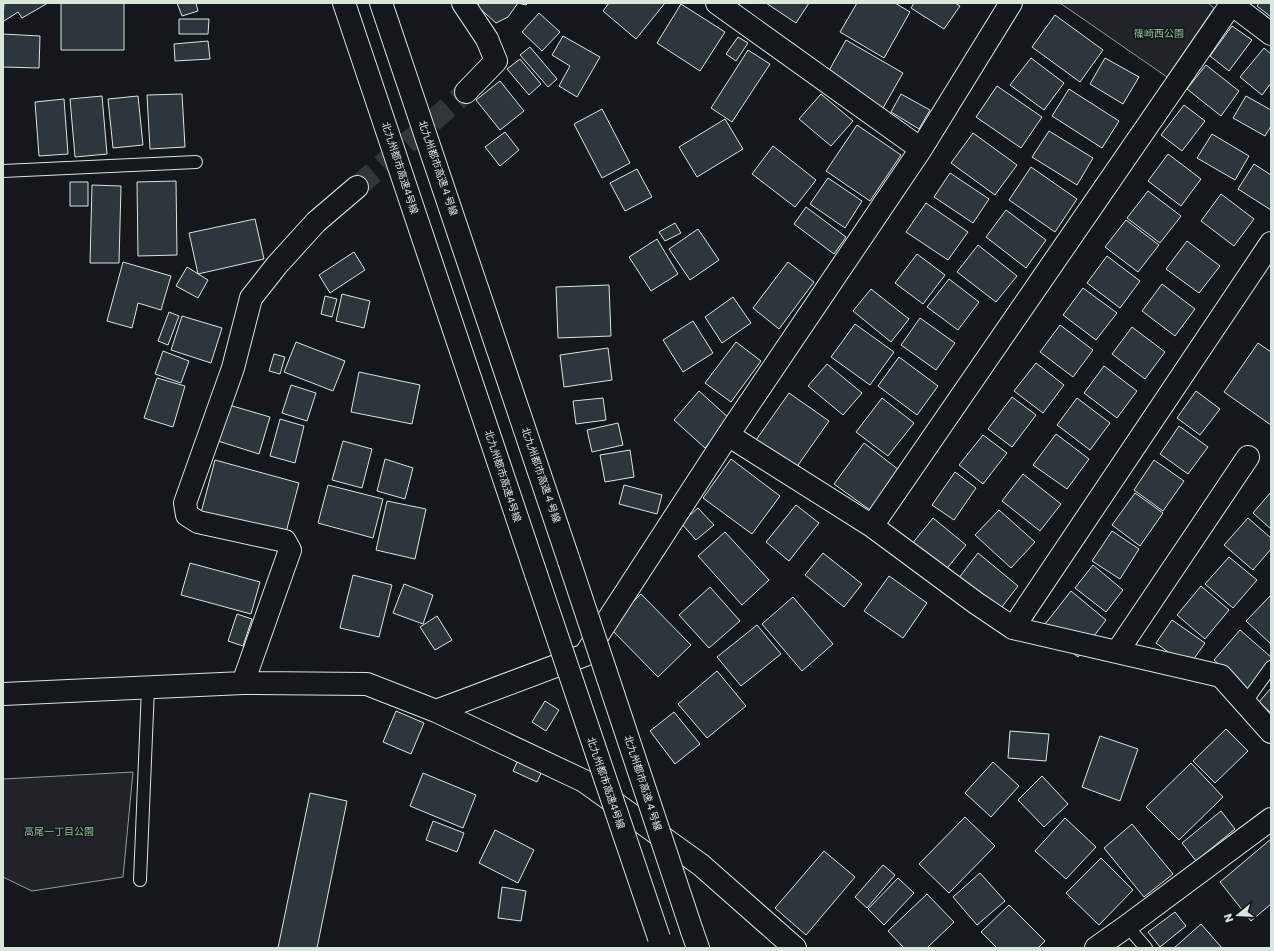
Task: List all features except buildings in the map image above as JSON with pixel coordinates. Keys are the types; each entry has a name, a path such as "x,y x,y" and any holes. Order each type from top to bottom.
{"main road":[{"name":"北九州都市高速4号線","path":"344,3 661,943"},
{"name":"北九州都市高速４号線","path":"381,3 695,939"},
{"path":"463,3 487,39 496,60 466,92"},
{"path":"436,711 584,655 728,435 921,149 1011,3"},
{"path":"872,526 1231,3 1271,34"},
{"path":"721,4 921,149"},
{"path":"242,683 290,550 285,541 198,522 187,514 184,504 233,368 251,298 277,265 316,222 357,187"},
{"path":"1013,628 1271,243"},
{"path":"728,435 872,526 976,604 1013,628 1221,676 1271,732"},
{"path":"1117,652 1248,457"},
{"path":"3,694 242,683 367,684 436,711 584,781 701,865 795,948"},
{"path":"1096,948 1271,818"}],"lane":[{"path":"3,171 196,162"},
{"path":"1245,703 1271,667"},
{"path":"140,880 148,688"},
{"path":"1127,926 1146,948"}],"green space":[{"name":"篠崎西公園","path":"1060,3 1208,3 1214,8 1167,77"},
{"name":"高尾一丁目公園","path":"133,772 123,877 32,891 3,877 3,779"}],"tunnel":[{"path":"357,187 466,92"}]}
